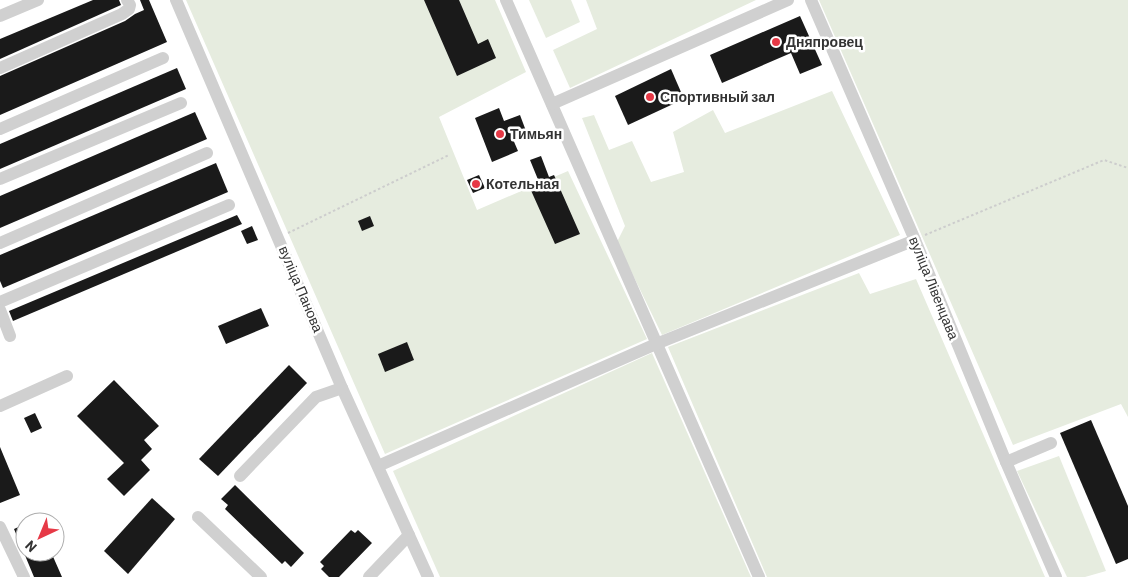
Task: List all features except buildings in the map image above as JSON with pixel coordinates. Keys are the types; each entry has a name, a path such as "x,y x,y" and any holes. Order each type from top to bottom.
{"street":[{"path":"0,16 38,0"},
{"path":"0,68 122,14 129,9 128,0"},
{"name":"вуліца Панова","path":"176,0 342,388 428,577"},
{"path":"506,0 759,577"},
{"path":"552,104 788,0"},
{"name":"вуліца Лівенцава","path":"810,0 915,240 1006,462 1056,577"},
{"path":"0,129 163,58"},
{"path":"0,179 182,103"},
{"path":"0,243 206,153"},
{"path":"0,302 229,205"},
{"path":"378,466 656,344 915,240"},
{"path":"0,310 10,336"},
{"path":"0,406 67,376"},
{"path":"240,476 316,397 342,388"},
{"path":"1006,462 1051,442"},
{"path":"198,517 261,577"},
{"path":"0,527 24,577"},
{"path":"369,577 409,535"}],"path":[{"path":"279,238 449,155"},
{"path":"915,240 1104,160 1128,168"}],"shaded area":[{"path":"186,0 495,0 526,72 439,117 477,210 568,171 647,339 385,454"},
{"path":"529,0 571,0 580,22 546,38"},
{"path":"586,0 756,0 570,88 553,50 597,29"},
{"path":"819,0 1128,0 1128,417 1121,404 1013,445"},
{"path":"832,91 900,235 662,335 617,242 625,226 582,118 594,115 609,150 632,141 651,182 684,172 673,132 713,110 725,133"},
{"path":"859,273 870,294 916,279 1045,577 767,577 668,347"},
{"path":"652,353 751,577 440,577 393,471"},
{"path":"1059,456 1106,571 1085,577 1067,577 1017,471"}],"place":[{"name":"Дняпровец","path":"776,42"},
{"name":"Спортивный зал","path":"650,97"},
{"name":"Тимьян","path":"500,134"},
{"name":"Котельная","path":"476,184"}]}
